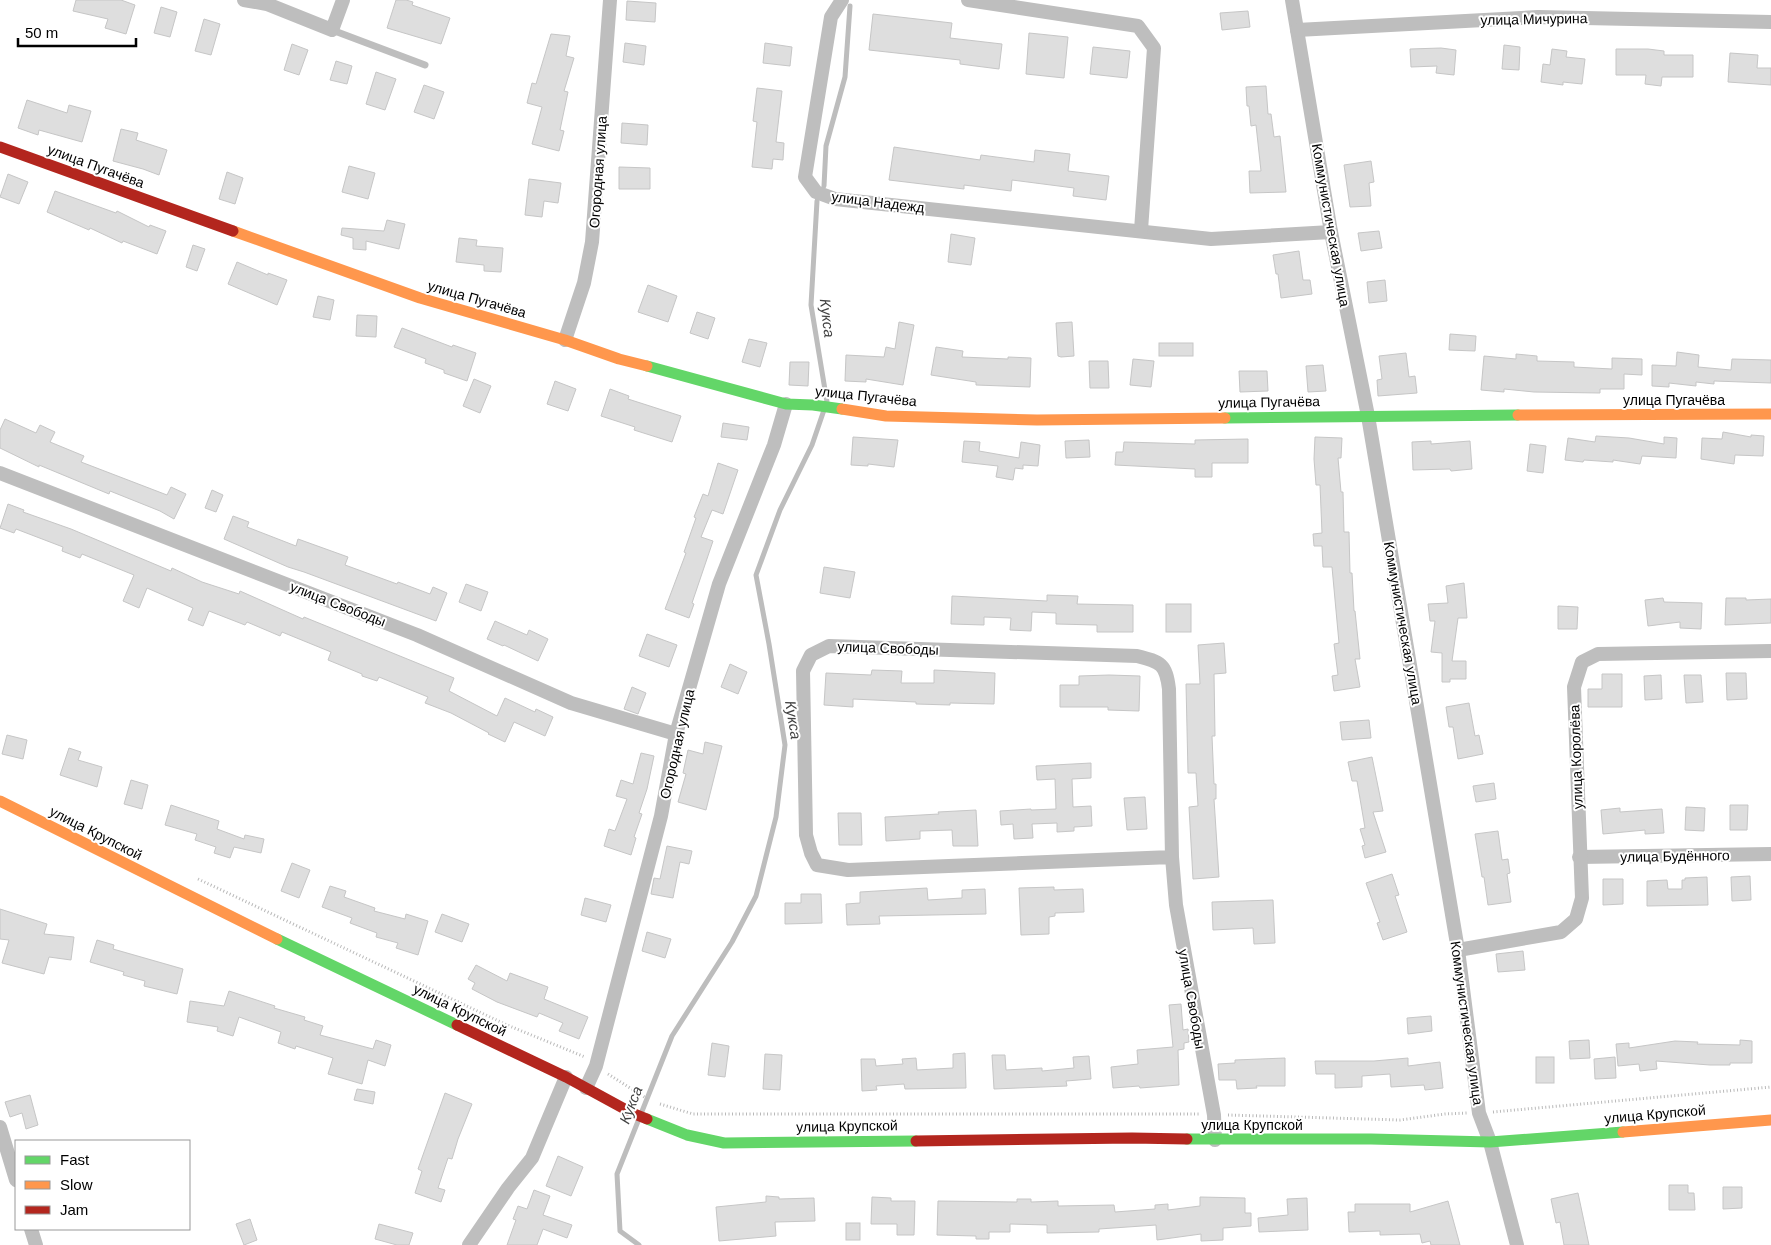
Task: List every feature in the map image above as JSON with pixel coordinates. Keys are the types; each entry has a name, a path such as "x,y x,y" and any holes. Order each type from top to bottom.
{"street":[{"path":"244,0 267,4 332,30 343,0"},
{"name":"Огородная улица","path":"565,340 584,283 592,242 610,0"},
{"name":"улица Надежд","path":"842,0 831,17 805,177 816,192 835,199 1141,230 1211,239 1331,232"},
{"path":"968,0 1138,26 1154,48 1141,230"},
{"name":"Коммунистическая улица","path":"1292,0 1331,232 1368,416 1458,950 1479,1113 1490,1142 1517,1245"},
{"name":"улица Мичурина","path":"1297,30 1538,17 1771,22"},
{"name":"улица Пугачёва","path":"0,147 420,298 565,340 619,359 786,404 813,405 886,416 1027,420 1771,414"},
{"name":"Огородная улица","path":"586,1088 596,1066 660,816 676,734 719,584 774,445 786,404"},
{"name":"улица Свободы","path":"0,473 417,635 571,703 676,734"},
{"name":"улица Свободы","path":"1172,857 848,870 817,864 811,853 806,835 803,671 811,655 829,646 1138,656 1155,661 1167,672 1170,689 1172,857 1176,905 1214,1115 1215,1140"},
{"name":"улица Королёва","path":"1458,950 1561,932 1576,919 1582,898 1574,687 1582,662 1598,654 1771,651"},
{"name":"улица Крупской","path":"0,801 237,920 566,1078 645,1120 687,1136 724,1143 1132,1138 1215,1140 1371,1139 1490,1142 1771,1120"},
{"name":"улица Будённого","path":"1580,857 1771,854"},
{"path":"469,1245 508,1188 532,1158 566,1078"},
{"path":"0,1127 15,1177"},
{"path":"31,1230 36,1245"}],"lane":[{"path":"332,30 425,65"}],"path":[{"path":"193,877 507,1025 582,1055 639,1095 655,1103 693,1114 1185,1113"}],"building":[{"path":"76,0 121,0 135,5 126,34 105,28 108,19 73,11"},
{"path":"396,0 413,2 412,5 450,18 441,44 387,28"},
{"path":"627,1 656,3 655,22 626,20"},
{"path":"161,7 177,12 170,37 154,33"},
{"path":"1248,11 1250,27 1222,30 1220,13"},
{"path":"873,14 952,23 950,38 1002,44 999,69 960,64 960,60 869,50"},
{"path":"204,19 220,24 211,55 195,51"},
{"path":"1029,33 1068,37 1064,78 1026,74"},
{"path":"551,34 570,36 566,56 574,58 564,91 568,92 560,130 564,131 559,151 532,144 542,107 527,103 532,83 536,84"},
{"path":"625,43 646,46 644,65 623,62"},
{"path":"765,43 792,47 790,66 763,63"},
{"path":"292,44 308,50 299,75 284,70"},
{"path":"1504,45 1520,47 1519,70 1502,69"},
{"path":"1093,47 1130,51 1127,78 1090,74"},
{"path":"1441,48 1456,50 1454,75 1436,73 1437,66 1411,67 1410,49"},
{"path":"1552,49 1567,51 1566,57 1585,59 1582,84 1563,82 1563,85 1541,82 1543,64 1550,65"},
{"path":"1616,49 1648,49 1664,51 1664,55 1693,55 1693,77 1662,77 1661,86 1645,84 1646,75 1616,75"},
{"path":"1730,53 1758,55 1757,68 1771,68 1771,85 1728,82"},
{"path":"336,61 352,66 347,84 330,80"},
{"path":"376,72 396,79 385,110 366,104"},
{"path":"424,85 444,92 434,119 414,112"},
{"path":"1266,86 1268,114 1271,114 1274,137 1280,136 1286,192 1250,193 1249,171 1261,171 1256,125 1251,126 1246,87"},
{"path":"757,88 782,91 776,142 784,143 783,160 773,159 772,169 752,167 757,122 753,121"},
{"path":"27,100 67,113 69,105 91,111 82,142 39,130 38,135 18,128"},
{"path":"622,123 648,125 647,145 621,143"},
{"path":"121,129 138,133 136,140 167,150 159,175 113,161"},
{"path":"894,147 980,160 981,155 1034,162 1035,150 1070,154 1068,171 1109,176 1106,200 1073,196 1074,188 1012,180 1011,191 964,185 964,189 889,180"},
{"path":"1371,161 1374,182 1369,183 1371,206 1350,207 1344,165"},
{"path":"349,166 375,173 368,199 342,192"},
{"path":"619,167 650,168 650,189 619,189"},
{"path":"227,172 243,178 235,204 219,199"},
{"path":"8,174 28,182 19,204 0,197"},
{"path":"529,179 561,183 558,203 544,201 542,217 525,215"},
{"path":"55,191 116,213 117,211 149,227 150,225 166,231 157,254 123,241 122,243 90,228 89,230 47,212"},
{"path":"387,220 405,224 399,249 366,241 366,250 353,249 353,238 341,235 342,228 384,231"},
{"path":"1379,231 1382,248 1361,251 1358,233"},
{"path":"951,234 975,238 971,265 948,262"},
{"path":"459,238 477,240 476,246 503,248 501,272 484,271 484,265 456,262"},
{"path":"193,245 205,249 197,271 186,267"},
{"path":"1299,251 1303,280 1310,280 1312,294 1281,298 1273,255"},
{"path":"237,262 268,275 268,273 287,280 277,305 228,284"},
{"path":"1385,280 1387,301 1369,303 1367,282"},
{"path":"648,285 677,296 668,322 638,312"},
{"path":"318,296 334,300 330,320 313,317"},
{"path":"697,312 715,318 708,339 690,333"},
{"path":"357,315 377,316 376,337 356,336"},
{"path":"899,322 914,325 903,385 866,379 866,382 845,381 846,355 884,357 886,347 895,349"},
{"path":"1072,322 1074,356 1058,356 1056,323"},
{"path":"402,328 452,347 453,345 476,353 467,381 444,373 444,370 425,363 426,359 394,347"},
{"path":"1450,334 1476,336 1475,351 1449,350"},
{"path":"749,339 767,343 760,367 742,362"},
{"path":"1159,343 1193,343 1193,356 1159,356"},
{"path":"936,347 963,351 962,357 1031,358 1030,387 976,385 976,382 931,375"},
{"path":"1677,352 1699,355 1698,367 1731,370 1732,359 1771,360 1771,383 1714,381 1714,384 1696,382 1696,386 1669,383 1669,387 1652,386 1652,365 1676,366"},
{"path":"1406,353 1409,377 1415,376 1417,393 1378,396 1377,380 1382,379 1379,356"},
{"path":"1516,354 1537,356 1537,361 1574,362 1574,367 1612,369 1612,358 1642,359 1642,375 1624,374 1624,389 1600,389 1600,393 1534,392 1504,389 1504,392 1481,390 1484,356 1516,359"},
{"path":"1133,359 1154,361 1151,387 1130,385"},
{"path":"1089,361 1108,361 1109,388 1090,388"},
{"path":"790,362 809,362 808,386 789,385"},
{"path":"1323,365 1326,391 1308,392 1306,366"},
{"path":"1239,371 1267,371 1268,391 1240,392"},
{"path":"474,379 491,386 480,413 463,406"},
{"path":"555,381 576,389 568,411 547,404"},
{"path":"610,389 629,396 628,399 681,416 672,442 634,430 635,427 601,416"},
{"path":"5,419 36,433 40,425 55,432 50,442 84,456 81,462 167,495 171,487 186,494 174,519 160,511 110,491 109,494 39,465 39,467 0,448 0,430"},
{"path":"723,423 749,427 747,440 721,437"},
{"path":"1723,432 1751,437 1751,435 1764,436 1763,456 1735,455 1734,464 1701,459 1702,438 1722,439"},
{"path":"1596,436 1629,438 1664,444 1664,437 1677,438 1676,458 1642,456 1640,464 1613,460 1613,462 1584,460 1583,462 1565,460 1568,438 1595,442"},
{"path":"853,437 898,440 894,467 868,464 868,466 851,465"},
{"path":"1315,437 1342,438 1341,458 1338,458 1341,492 1343,492 1344,532 1349,532 1350,573 1352,573 1354,611 1360,659 1355,659 1360,687 1334,691 1332,676 1338,675 1334,644 1339,643 1332,567 1323,567 1322,546 1314,546 1313,534 1322,533 1320,485 1316,485 1314,459"},
{"path":"1248,439 1248,463 1212,463 1212,477 1195,477 1195,469 1115,465 1116,452 1123,452 1124,442 1195,444 1195,440"},
{"path":"1089,440 1090,457 1066,458 1065,441"},
{"path":"964,441 980,442 979,451 1019,458 1021,442 1040,445 1038,466 1023,465 1023,469 1015,468 1013,480 996,477 998,466 962,462"},
{"path":"1431,441 1431,444 1470,441 1472,469 1451,471 1450,469 1413,470 1412,442"},
{"path":"1530,444 1546,446 1543,473 1527,471"},
{"path":"718,463 738,470 723,514 712,510 701,537 713,541 692,603 694,604 689,618 665,609 686,553 684,552 696,518 694,517 703,494 708,496"},
{"path":"212,490 223,495 216,512 205,508"},
{"path":"8,504 24,510 23,512 71,529 171,571 172,568 202,582 239,594 240,591 303,619 304,617 454,678 449,691 497,716 505,698 535,712 536,709 553,717 545,736 514,722 505,742 451,713 425,703 428,697 379,677 377,681 362,676 362,674 328,660 331,652 282,632 280,636 247,622 245,625 209,611 203,626 188,620 193,608 147,588 139,608 123,601 134,575 82,554 80,558 62,551 63,547 16,529 14,533 0,528"},
{"path":"233,516 249,522 247,527 296,546 298,539 348,557 345,565 397,584 398,582 430,594 433,587 447,593 436,621 288,567 224,539"},
{"path":"824,567 855,572 850,598 820,593"},
{"path":"1464,583 1467,618 1458,618 1452,661 1466,661 1466,679 1450,679 1450,682 1442,682 1442,653 1431,652 1435,621 1430,621 1428,604 1448,603 1446,586"},
{"path":"466,584 488,592 481,611 459,602"},
{"path":"1047,595 1078,596 1077,604 1133,605 1133,632 1097,632 1097,625 1056,624 1056,613 1032,612 1031,631 1010,630 1011,618 984,617 984,625 951,624 952,596 1047,601"},
{"path":"1663,598 1664,602 1702,603 1701,629 1680,628 1680,622 1648,626 1645,600"},
{"path":"1726,598 1746,598 1746,600 1771,599 1771,623 1725,625"},
{"path":"1166,604 1191,604 1191,632 1166,632"},
{"path":"1558,606 1578,607 1577,629 1558,629"},
{"path":"495,621 527,635 529,630 548,639 538,661 487,639"},
{"path":"647,634 677,645 669,667 639,656"},
{"path":"1224,643 1226,673 1214,674 1215,736 1212,736 1214,784 1216,784 1216,799 1214,799 1219,877 1193,879 1189,807 1198,806 1196,773 1188,773 1186,684 1200,684 1198,645"},
{"path":"730,664 747,672 738,694 721,687"},
{"path":"872,670 902,671 901,683 934,683 934,670 995,673 994,704 916,704 916,702 853,699 853,707 824,705 826,673 871,675"},
{"path":"1726,673 1746,673 1747,699 1727,700"},
{"path":"1602,674 1622,674 1622,707 1588,707 1588,689 1602,689"},
{"path":"1661,675 1662,699 1645,700 1644,676"},
{"path":"1684,675 1701,675 1703,702 1686,703"},
{"path":"1079,676 1140,676 1139,711 1108,710 1108,707 1060,707 1060,685 1079,685"},
{"path":"632,687 646,693 638,714 624,709"},
{"path":"1469,703 1475,736 1479,735 1483,754 1458,759 1453,727 1449,727 1446,707"},
{"path":"1369,720 1371,738 1342,740 1340,722"},
{"path":"7,735 27,740 23,759 2,754"},
{"path":"705,742 722,746 706,810 678,802 686,774 683,773 688,750 703,754"},
{"path":"69,748 81,752 78,760 102,767 97,787 60,775"},
{"path":"641,753 654,756 647,789 639,813 642,814 634,837 636,838 631,855 604,846 609,829 615,831 627,799 616,796 621,780 633,784"},
{"path":"1372,757 1383,811 1373,812 1386,852 1365,858 1362,846 1365,845 1360,829 1365,828 1357,781 1352,781 1348,762"},
{"path":"1091,763 1091,778 1072,779 1073,807 1091,806 1092,826 1074,827 1074,831 1057,832 1057,823 1032,824 1033,838 1014,839 1013,824 1001,825 1000,811 1056,809 1055,779 1037,780 1036,766"},
{"path":"131,780 148,785 142,809 124,804"},
{"path":"1494,783 1496,799 1476,802 1473,786"},
{"path":"1145,797 1147,829 1127,830 1124,798"},
{"path":"171,805 219,821 217,829 244,839 245,835 264,839 261,853 234,847 230,858 214,853 216,847 195,840 197,834 165,825"},
{"path":"1730,805 1748,805 1747,830 1730,830"},
{"path":"1686,807 1705,808 1704,831 1685,830"},
{"path":"1620,808 1620,812 1662,809 1664,833 1645,834 1645,830 1603,834 1601,810"},
{"path":"976,810 978,846 953,846 952,830 920,831 920,839 886,841 885,817"},
{"path":"838,813 861,813 862,845 839,845"},
{"path":"1498,831 1502,860 1508,859 1510,873 1507,874 1511,902 1488,905 1475,834"},
{"path":"667,846 692,851 689,864 680,862 673,898 651,894 654,878 660,879"},
{"path":"292,863 310,870 299,898 281,891"},
{"path":"1392,874 1399,895 1395,896 1407,932 1383,940 1377,923 1380,922 1366,883"},
{"path":"1750,876 1751,900 1732,901 1731,877"},
{"path":"1707,877 1708,905 1647,906 1647,881 1667,880 1668,889 1682,889 1682,880 1685,880 1685,878"},
{"path":"1603,879 1623,879 1623,904 1603,905"},
{"path":"330,886 346,891 344,897 375,908 374,911 405,919 406,914 428,921 418,955 396,948 398,943 376,937 377,933 350,923 352,918 322,907"},
{"path":"1054,887 1054,890 1083,889 1084,912 1055,913 1055,916 1049,917 1049,934 1021,935 1019,888"},
{"path":"927,888 928,900 962,898 962,890 985,889 986,914 879,916 880,924 847,925 846,904 860,903 860,892"},
{"path":"801,894 821,894 822,923 785,924 785,903 801,903"},
{"path":"585,898 611,905 606,922 581,915"},
{"path":"1273,900 1275,943 1254,944 1253,928 1213,930 1212,902"},
{"path":"0,909 47,924 44,934 74,937 71,960 49,957 44,974 2,963 9,940 0,939"},
{"path":"442,914 469,924 462,942 435,932"},
{"path":"647,932 671,939 665,958 642,951"},
{"path":"97,940 114,945 113,949 183,969 177,994 144,986 145,981 123,975 124,972 90,962"},
{"path":"1523,951 1525,970 1498,972 1496,954"},
{"path":"476,965 507,981 510,973 548,987 544,999 588,1017 579,1039 559,1031 563,1023 539,1013 537,1017 497,1002 472,989 475,983 468,979"},
{"path":"229,991 275,1006 274,1008 305,1017 304,1020 323,1026 320,1035 373,1049 376,1040 391,1045 385,1066 368,1060 362,1084 328,1074 333,1058 296,1046 295,1049 278,1043 281,1032 239,1017 233,1036 217,1031 218,1027 187,1022 190,1001 224,1006"},
{"path":"1181,1004 1183,1030 1188,1029 1189,1042 1184,1043 1184,1049 1178,1050 1179,1085 1113,1088 1111,1067 1138,1064 1137,1050 1173,1047 1169,1005"},
{"path":"1431,1016 1432,1031 1408,1034 1407,1018"},
{"path":"1589,1040 1590,1058 1570,1059 1569,1041"},
{"path":"1740,1040 1752,1041 1752,1063 1710,1065 1656,1061 1657,1069 1640,1071 1639,1064 1618,1066 1616,1044 1629,1043 1629,1048 1675,1041 1698,1042 1697,1044 1740,1045"},
{"path":"712,1043 729,1046 725,1077 708,1075"},
{"path":"965,1053 966,1088 905,1089 904,1084 876,1086 877,1090 862,1091 861,1059 875,1059 876,1066 903,1064 902,1059 916,1058 917,1070 953,1068 953,1054"},
{"path":"765,1054 782,1055 780,1090 763,1089"},
{"path":"992,1055 1005,1055 1006,1070 1042,1068 1042,1071 1074,1068 1073,1057 1089,1056 1091,1079 1066,1081 1067,1086 994,1089"},
{"path":"1536,1057 1554,1057 1554,1083 1536,1083"},
{"path":"1615,1057 1616,1078 1595,1079 1594,1059"},
{"path":"1285,1058 1285,1086 1256,1086 1257,1088 1237,1089 1236,1080 1219,1080 1218,1064 1235,1063 1235,1060"},
{"path":"1408,1058 1408,1066 1440,1062 1443,1088 1425,1090 1424,1085 1391,1087 1390,1074 1362,1076 1362,1087 1335,1088 1335,1074 1316,1074 1315,1061 1374,1061"},
{"path":"357,1089 375,1092 373,1104 354,1100"},
{"path":"445,1093 472,1104 452,1159 448,1158 438,1188 445,1190 441,1202 415,1193 422,1171 418,1169"},
{"path":"30,1095 38,1125 26,1129 22,1113 10,1117 5,1102"},
{"path":"558,1156 583,1167 571,1196 546,1186"},
{"path":"1669,1185 1688,1185 1688,1193 1694,1193 1695,1210 1669,1210"},
{"path":"1723,1187 1742,1187 1742,1208 1723,1209"},
{"path":"534,1190 550,1196 543,1215 572,1225 567,1238 543,1229 537,1245 507,1245 516,1220 513,1219 518,1206 527,1209"},
{"path":"1578,1193 1589,1245 1564,1245 1560,1222 1556,1223 1551,1199"},
{"path":"766,1196 779,1197 779,1199 814,1198 815,1221 775,1222 776,1236 719,1241 716,1207 766,1202"},
{"path":"872,1197 891,1198 891,1201 915,1201 914,1235 897,1235 897,1224 871,1224"},
{"path":"1200,1197 1245,1198 1245,1213 1251,1213 1251,1226 1223,1228 1223,1240 1201,1241 1201,1234 1157,1240 1156,1225 1099,1229 1099,1232 1047,1233 1047,1225 1010,1224 1010,1232 989,1232 989,1239 976,1239 976,1236 937,1235 938,1201 1017,1202 1017,1199 1031,1199 1031,1202 1058,1201 1058,1206 1114,1205 1115,1212 1155,1209 1155,1205 1168,1204 1168,1210 1200,1206"},
{"path":"1307,1198 1308,1230 1259,1232 1258,1218 1288,1215 1287,1199"},
{"path":"1448,1201 1460,1245 1431,1245 1430,1241 1422,1243 1420,1234 1380,1235 1380,1231 1349,1232 1348,1212 1355,1212 1355,1204 1410,1204 1410,1212"},
{"path":"250,1219 257,1240 244,1245 236,1224"},
{"path":"846,1223 860,1223 860,1240 846,1240"},
{"path":"379,1224 413,1233 409,1245 397,1245 375,1239"}],"waterway":[{"name":"Кукса","path":"824,186 826,146 845,77 850,6"},
{"name":"Кукса","path":"817,201 811,305 827,402"},
{"name":"Кукса","path":"639,1245 620,1231 617,1174 672,1036 732,942 756,896 776,817 785,745 756,575 780,510 812,445 824,410"}],"traffic: fast":[{"path":"647,366 786,404 842,409"},
{"path":"1225,418 1518,415"},
{"path":"277,939 457,1025"},
{"path":"647,1119 687,1135 724,1143 916,1141"},
{"path":"1187,1139 1371,1139 1490,1142 1623,1132"}],"traffic: slow":[{"path":"233,231 420,298 647,366"},
{"path":"842,409 886,416 1037,420 1225,418"},
{"path":"1518,415 1771,414"},
{"path":"0,801 277,939"},
{"path":"1623,1132 1771,1120"}],"traffic: jam":[{"path":"0,147 233,231"},
{"path":"457,1025 566,1077 632,1113 647,1119"},
{"path":"916,1141 1187,1139"}]}
